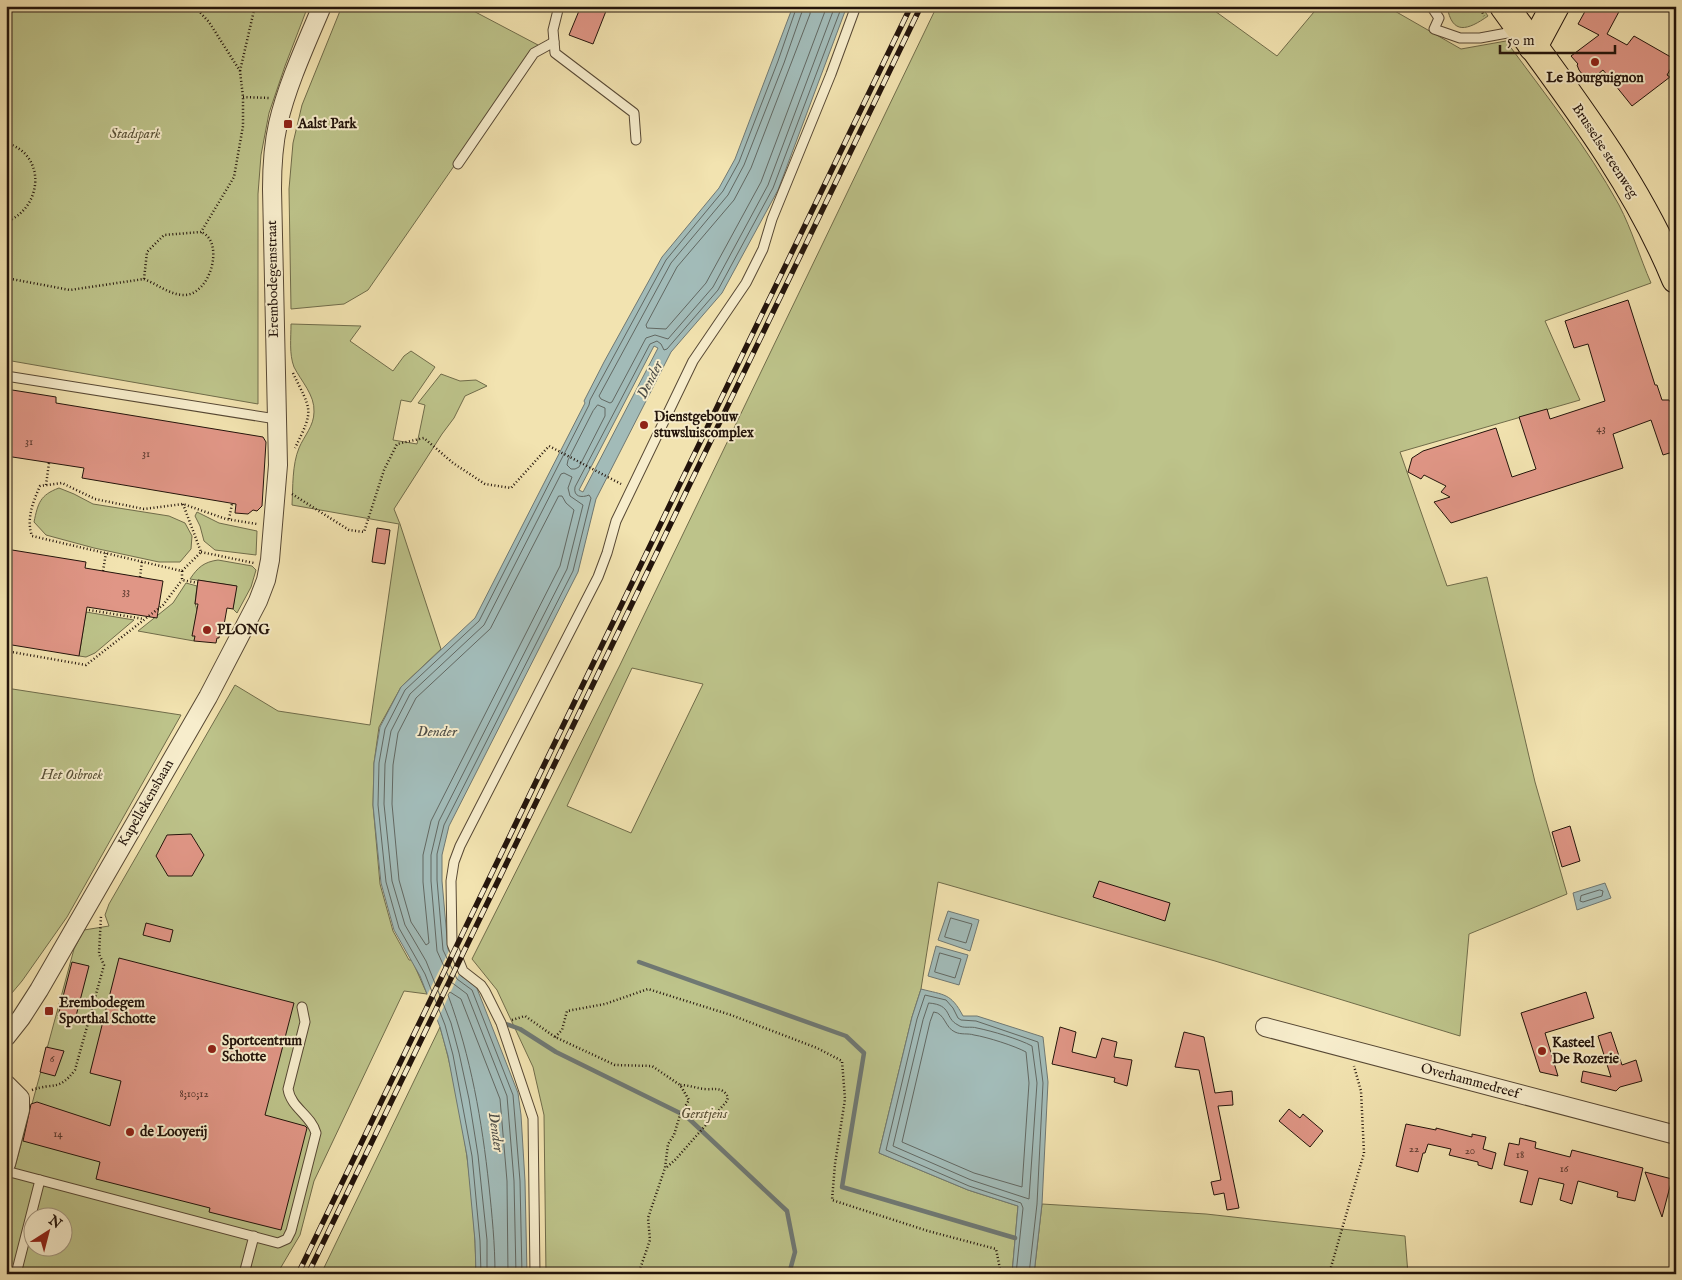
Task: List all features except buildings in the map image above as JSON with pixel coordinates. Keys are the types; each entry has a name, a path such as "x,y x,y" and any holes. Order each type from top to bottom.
{"main road":[{"name":"Brusselse steenweg","path":"1504,6 1612,158 1644,214 1676,279"},
{"path":"1527,38 1534,6"},
{"path":"1527,38 1555,6"}],"street":[{"name":"Erembodegemstraat","path":"270,563 278,465 272,154 285,101 322,6"},
{"name":"Kapellekensbaan","path":"6,1038 39,990 208,697 258,601 270,563"},
{"name":"Overhammedreef","path":"1265,1027 1676,1135"},
{"path":"6,1084 20,1098 20,1110 6,1164"}],"lane":[{"path":"559,6 553,30 555,53 634,113 636,140"},
{"path":"534,1274 533,1118 501,1023 485,991 475,980 463,972 452,944 451,881 454,862 460,846 598,577 616,521 693,361 746,283 763,250 772,220 824,92 856,6"},
{"path":"1431,6 1439,18"},
{"path":"1440,6 1439,18 1434,30 1460,38 1527,38"},
{"path":"458,164 534,52 554,42"},
{"path":"6,376 276,419"},
{"path":"6,1171 278,1243 287,1239 291,1231 316,1133 313,1124 289,1097 288,1089 305,1022 302,1007"},
{"path":"16,1274 40,1180"},
{"path":"244,1274 254,1236"}],"path":[{"path":"194,6 209,22 240,71"},
{"path":"201,232 234,177 243,126 243,97 240,71 255,6"},
{"path":"6,143 20,150 28,158 34,169 36,180 35,192 24,212 6,222"},
{"path":"6,278 70,290 144,279 171,292 183,295 195,293 202,286 208,275 214,256 205,234 201,232 164,235 147,252 144,279"},
{"path":"288,492 349,530 364,532 384,470 397,444 424,438 453,463 485,484 511,488 549,446 631,489"},
{"path":"46,485 49,463"},
{"path":"182,571 32,536 29,528 32,505 40,486 62,483 95,499 144,509 183,504 229,519 273,526"},
{"path":"183,504 201,552"},
{"path":"229,519 232,504"},
{"path":"201,552 270,563"},
{"path":"6,651 86,665 163,604 182,580 182,571 201,552"},
{"path":"103,571 106,553"},
{"path":"140,577 142,561"},
{"path":"182,580 198,583"},
{"path":"89,610 144,619"},
{"path":"20,1098 34,1089 60,1086 67,1081 75,1070 104,965 99,954 101,909"},
{"path":"555,1037 562,1030 567,1011 604,1004 648,989 731,1014 817,1048 842,1061 845,1099 835,1164 832,1200 928,1231 996,1249 1001,1274"},
{"path":"501,1023 525,1016 555,1037 615,1065 652,1066 680,1085 704,1089 717,1088 725,1092 728,1097 727,1101 676,1160 666,1168"},
{"path":"1329,1274 1364,1153 1361,1092 1349,1050"},
{"path":"640,1274 650,1240 648,1218 666,1168 668,1144 674,1135 680,1115 688,1100 680,1085"}],"green space":[{"name":"Stadspark","path":"6,6 308,6 269,113 261,155 258,194 258,404 6,360"},
{"path":"342,6 464,6 538,45 368,290 344,304 291,309 289,189 293,143 302,105"},
{"name":"Gerstjens","path":"937,6 1208,6 1277,56 1319,6 1386,6 1461,49 1506,41 1607,183 1624,215 1651,283 1545,321 1580,400 1400,452 1447,586 1487,577 1535,782 1567,894 1469,934 1460,1036 1215,961 938,882 921,989 912,1017 879,1153 968,1190 1018,1206 1012,1274 546,1274 544,1115 533,1067 497,990 472,959 620,665","holes":["632,668 703,684 631,833 567,806"]},
{"path":"1447,6 1481,6 1488,16 1474,25 1462,28 1453,22 1449,16"},
{"path":"291,324 361,326 350,341 393,371 404,356 411,351 435,367 411,402 401,400 393,440 417,444 425,405 418,403 441,374 460,381 476,380 487,386 465,396 454,418 394,509 441,649 401,687 379,727 374,763 373,805 380,884 393,931 409,960 412,960 427,994 404,991 314,1181 300,1235 277,1274 6,1274 6,1200 74,949 84,930 109,926 105,915 109,904 235,685 278,711 370,725 399,524 292,505 295,462 301,444 311,426 314,417 314,406 310,394 294,367 291,351"},
{"path":"59,488 93,504 169,516 185,523 192,536 191,549 180,562 159,562 46,535 34,522 37,510 44,497"},
{"path":"197,512 219,523 257,531 256,555 215,550 204,541 195,516"},
{"path":"218,560 252,566 256,570 251,587 237,613 233,609 236,586 190,579 202,566"},
{"path":"186,583 197,586 194,641 138,631 173,603"},
{"path":"86,612 134,620 95,653 86,657 79,656"},
{"name":"Het Osbroek","path":"6,688 181,715 67,917 22,981 6,1000"},
{"path":"440,1027 455,1086 466,1149 473,1212 476,1274 321,1274"},
{"path":"1042,1204 1206,1214 1405,1236 1408,1274 1034,1274"}],"water":[{"name":"Dender","path":"793,6 847,6 778,190 722,293 671,352 596,499 578,572 449,826 442,855 442,881 448,949 461,976 476,986 518,1093 525,1181 527,1274 476,1274 475,1241 467,1156 448,1056 440,1027 420,976 394,930 381,883 373,805 374,763 380,727 401,687 475,618 604,362 662,257 719,188 735,159","holes":["654,346 658,348 583,492 579,490"]},
{"path":"1605,883 1611,898 1577,910 1573,893"},
{"path":"948,911 979,920 970,951 938,940"},
{"path":"936,946 968,955 959,985 928,976"},
{"path":"921,989 941,994 951,999 963,1016 977,1016 1043,1037 1048,1082 1042,1204 1034,1274 1012,1274 1018,1206 968,1190 879,1153 912,1017"}],"pier":[{"path":"451,947 461,970 436,1023 426,997"}],"waterway":[{"path":"639,962 846,1036 864,1053 842,1187 1015,1238"},
{"path":"506,1024 520,1029 556,1052 686,1116 787,1211 795,1252 789,1274"}],"railway":[{"path":"298,1274 911,6"},
{"path":"308,1274 921,6"}],"place":[{"name":"Le Bourguignon","path":"1595,62"},
{"name":"Aalst Park","path":"288,124"},
{"name":"Dienstgebouw stuwsluiscomplex","path":"644,425"},
{"name":"PLONG","path":"207,630"},
{"name":"Erembodegem Sporthal Schotte","path":"49,1011"},
{"name":"Sportcentrum Schotte","path":"212,1049"},
{"name":"Kasteel De Rozerie","path":"1542,1051"},
{"name":"de Looyerij","path":"130,1132"}]}
